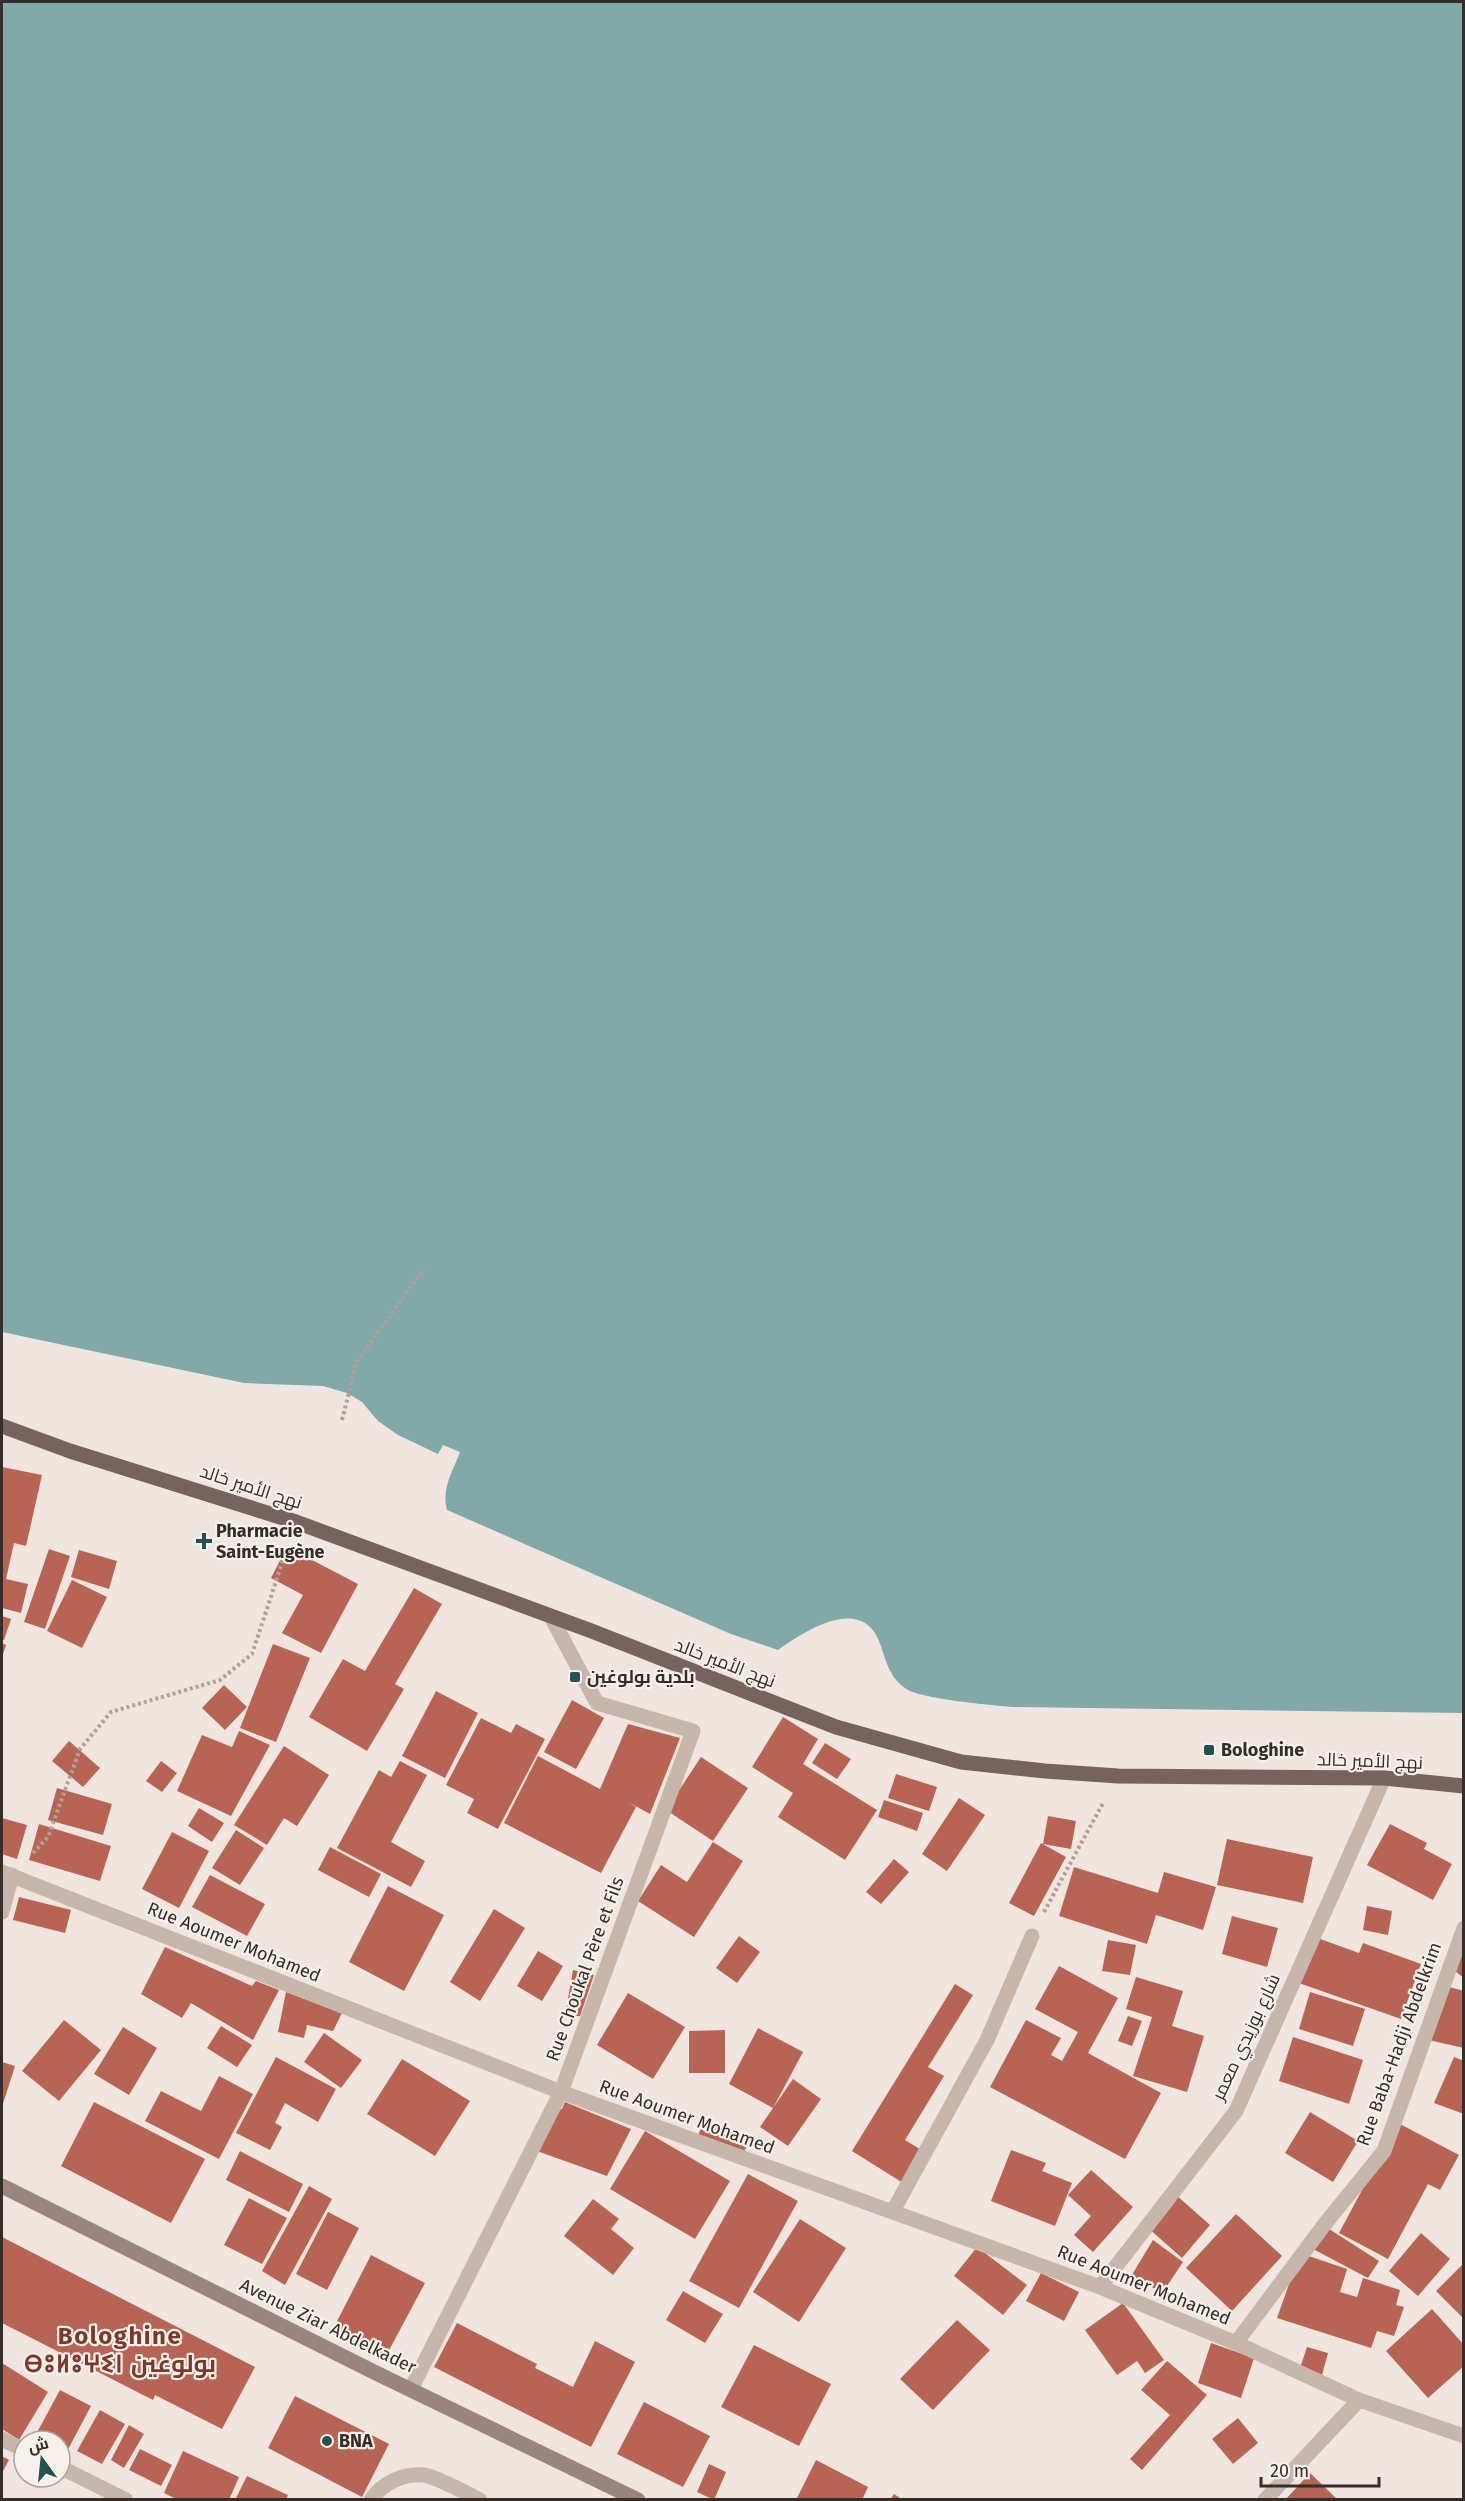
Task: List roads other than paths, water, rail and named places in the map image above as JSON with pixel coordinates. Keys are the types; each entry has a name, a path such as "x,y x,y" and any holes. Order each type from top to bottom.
{"main road":[{"name":"نهج الأمير خالد","path":"2,1426 70,1451 296,1522 836,1727 961,1762 1118,1776 1384,1778 1464,1786"},
{"name":"Avenue Ziar Abdelkader","path":"2,2186 638,2499"}],"street":[{"name":"Rue Choukal Père et Fils","path":"411,2389 561,2092 693,1731 597,1703 551,1617"},
{"name":"شارع بوزيدي معمر","path":"1100,2287 1236,2111 1384,1778"},
{"name":"Rue Aoumer Mohamed","path":"7,1874 561,2092 1100,2287 1236,2343 1359,2400 1464,2436"},
{"path":"2,1912 7,1874"},
{"name":"Rue Baba-Hadji Abdelkrim","path":"1236,2343 1324,2225 1384,2151 1464,1928"},
{"path":"893,2211 987,2040 1032,1936"},
{"path":"1265,2499 1359,2400"},
{"path":"72,2474 126,2499"},
{"path":"371,2499 377,2491 399,2477 424,2475 480,2499"}],"water":[{"path":"2,2 1463,2 1463,1713 1012,1707 924,1695 913,1692 899,1683 888,1667 879,1641 870,1627 859,1620 845,1618 831,1621 802,1634 778,1650 731,1634 447,1510 447,1487 460,1452 443,1445 438,1454 398,1435 378,1421 362,1402 347,1393 323,1386 244,1383 2,1332"}],"place":[{"name":"Pharmacie Saint-Eugène","path":"204,1541"},
{"name":"بلدية بولوغين","path":"575,1677"},
{"name":"Bologhine","path":"1209,1750"},
{"name":"BNA","path":"327,2441"}],"district":[{"name":"Bologhine ⴱⵓⵍⵓⵖⵉⵏ بولوغين","path":"120,2350"}]}
